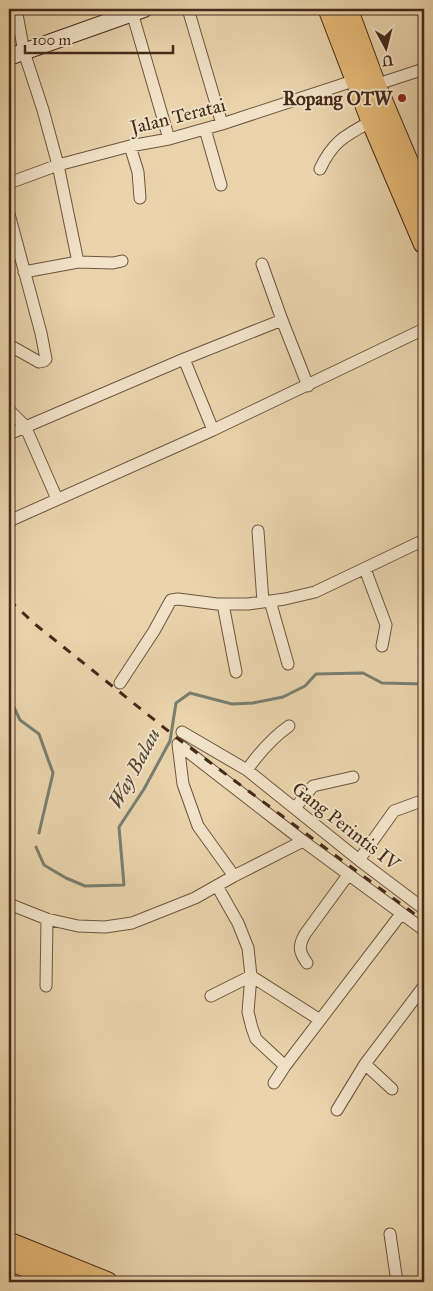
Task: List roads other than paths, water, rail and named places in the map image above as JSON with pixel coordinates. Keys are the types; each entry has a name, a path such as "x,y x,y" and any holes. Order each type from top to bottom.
{"highway":[{"path":"329,9 424,201"},
{"path":"346,9 365,83 372,121 424,243"}],"main road":[{"path":"16,54 136,10"},
{"path":"9,1242 108,1282"},
{"path":"9,1262 65,1282"}],"street":[{"path":"16,9 16,54 43,110 58,165 78,262"},
{"path":"188,9 222,124"},
{"path":"136,10 169,139"},
{"name":"Jalan Teratai","path":"9,182 58,165 130,146 169,139 365,83 424,69"},
{"path":"320,169 327,153 335,144 372,121"},
{"path":"205,129 221,185"},
{"path":"130,146 138,172 140,198"},
{"path":"9,214 41,333 46,359 44,362 39,362 9,345"},
{"path":"24,272 78,262 113,263 122,261"},
{"path":"262,264 308,386"},
{"path":"9,434 184,359 282,320"},
{"path":"9,521 213,430 424,330"},
{"path":"184,359 213,430"},
{"path":"9,410 25,426 57,499"},
{"path":"258,530 266,602 288,664"},
{"path":"120,683 154,631 171,600 178,599 223,604 266,602 315,592 424,540"},
{"path":"365,569 386,625 382,646"},
{"path":"223,604 236,672"},
{"path":"247,770 260,752 289,726"},
{"name":"Gang Perintis IV","path":"182,732 247,770 359,860 424,909"},
{"path":"234,876 198,826 183,784 178,744 302,842 424,930"},
{"path":"295,808 313,786 353,777"},
{"path":"359,860 394,810 424,800"},
{"path":"9,904 47,918 78,926 132,924 195,898 302,842"},
{"path":"307,964 299,948 301,942 348,876"},
{"path":"218,886 238,923 248,948 251,976 248,1012 254,1034 256,1039 285,1066"},
{"path":"274,1083 401,914"},
{"path":"46,986 47,918"},
{"path":"251,976 320,1020"},
{"path":"211,996 251,976"},
{"path":"337,1110 365,1064 424,986"},
{"path":"365,1064 392,1089"},
{"path":"390,1234 397,1282"}],"waterway":[{"name":"Way Balau","path":"36,847 44,865 66,878 85,886 124,885 119,827 144,789 170,741 176,703 190,693 232,704 253,703 283,697 305,686 316,674 363,673 382,683 424,684"},
{"name":"Way Balau","path":"9,686 11,701 20,720 39,734 53,773 39,833"}],"railway":[{"path":"9,600 36,625 177,738 424,921"}],"place":[{"name":"Ropang OTW","path":"402,98"}]}
